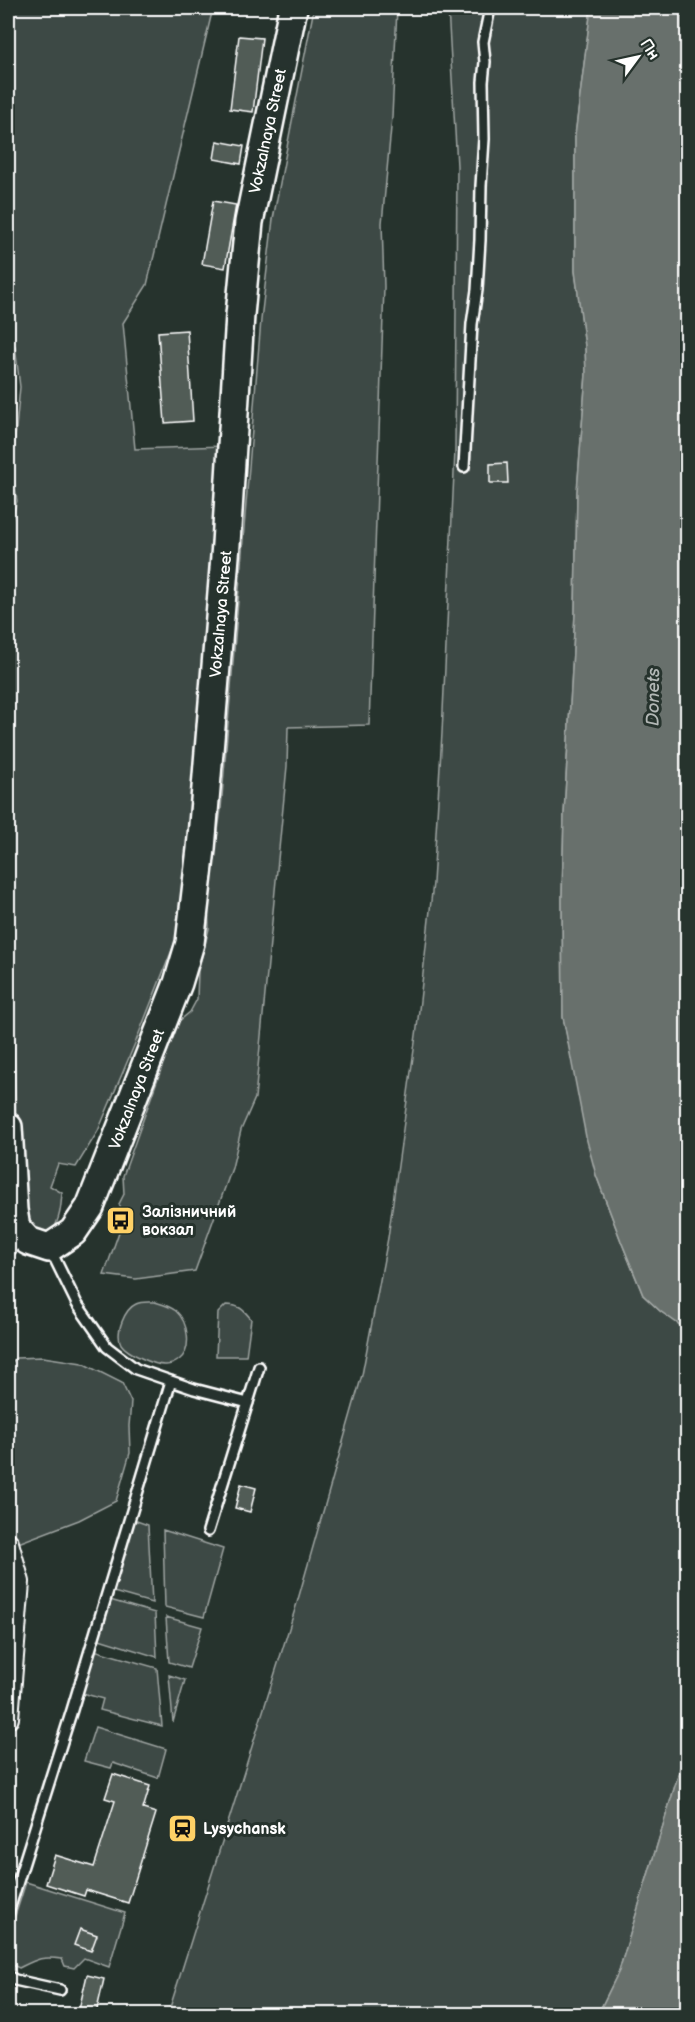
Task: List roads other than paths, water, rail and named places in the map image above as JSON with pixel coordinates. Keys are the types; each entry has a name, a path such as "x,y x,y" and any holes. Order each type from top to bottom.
{"main road":[{"name":"Vokzalnaya Street","path":"49,1248 73,1232 90,1207 178,983 190,943 201,849 225,556 240,315 249,222 293,8"},
{"path":"8,1127 16,1228 28,1241 49,1248"}],"street":[{"path":"8,1245 11,1186"},
{"path":"8,1543 19,1582 8,1718"}],"lane":[{"path":"465,467 471,324 477,290 480,240 484,139 483,42 490,8"},
{"path":"49,1248 78,1304 107,1347 136,1369 248,1403"},
{"path":"208,1531 260,1366"},
{"path":"8,1913 171,1381"},
{"path":"8,1976 15,1980 60,1990"}],"water":[{"name":"Donets","path":"591,8 687,8 687,1330 660,1311 643,1295 621,1241 596,1175 586,1137 563,1017 564,815 575,614 577,492 586,374 585,346 575,271 575,136"},
{"path":"687,1746 687,2014 598,2014 619,1971"}],"place":[{"name":"Залізничний вокзал","path":"121,1220"},
{"name":"Lysychansk","path":"182,1828"}]}
